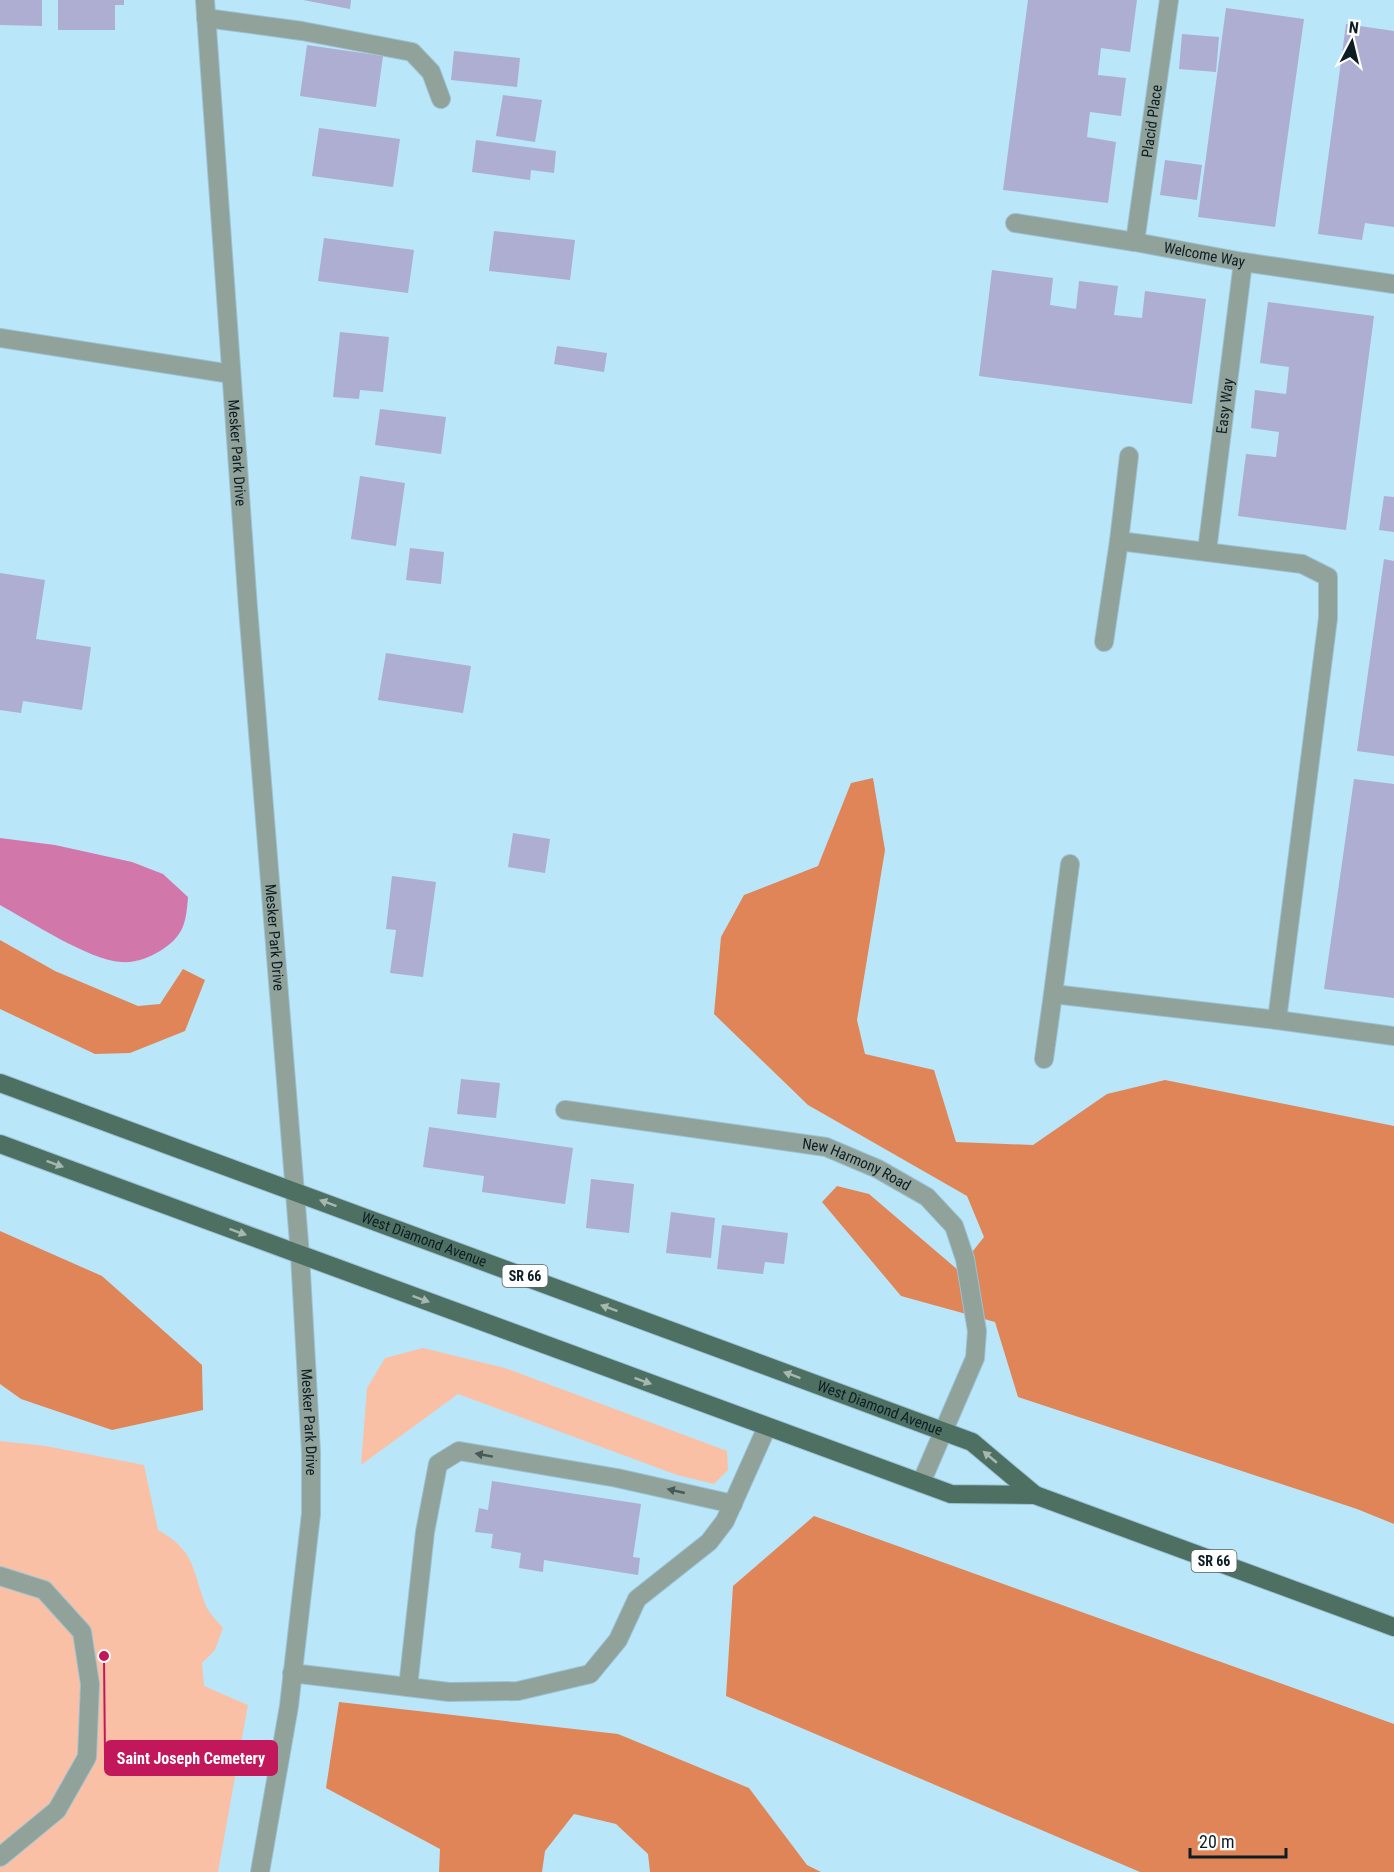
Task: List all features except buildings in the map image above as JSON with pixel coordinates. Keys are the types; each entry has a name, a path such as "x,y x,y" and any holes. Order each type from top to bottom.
{"main road":[{"name":"West Diamond Avenue","path":"0,1083 972,1442 1035,1495"},
{"name":"West Diamond Avenue","path":"0,1144 951,1494 1035,1495 1394,1628"}],"street":[{"name":"Placid Place","path":"1135,242 1169,0"},
{"path":"205,9 302,31 412,52 431,72 441,99"},
{"name":"Mesker Park Drive","path":"205,9 248,608 300,1255 311,1452 311,1515 292,1673 284,1736 260,1872"},
{"name":"Welcome Way","path":"1015,223 1242,262 1394,284"},
{"name":"Easy Way","path":"1208,551 1242,262"},
{"path":"0,338 231,374"},
{"path":"1104,642 1129,456"},
{"path":"1119,541 1302,564 1328,577 1328,618 1277,1020"},
{"path":"1044,1059 1070,864"},
{"path":"1053,994 1394,1036"},
{"name":"New Harmony Road","path":"565,1110 826,1147 878,1169 927,1197 954,1226 965,1259 977,1330 975,1358 921,1483"},
{"path":"292,1673 449,1692 518,1691 590,1674 618,1640 637,1599 709,1542 725,1521 766,1427"},
{"path":"408,1687 425,1532 438,1464 459,1451 617,1478 733,1504"},
{"path":"0,1576 44,1590 82,1632 90,1684 87,1757 57,1810 0,1857"}],"shaded area":[{"path":"873,778 885,850 857,1020 865,1054 934,1070 956,1142 1033,1145 1107,1094 1165,1080 1394,1126 1394,1524 1357,1509 1018,1397 995,1322 901,1296 822,1202 837,1186 869,1194 958,1270 984,1237 967,1196 808,1105 714,1014 721,937 744,895 818,866 851,783"},
{"path":"0,838 55,845 132,862 163,874 188,897 185,922 179,934 168,945 151,956 137,961 108,960 77,948 0,905"},
{"path":"0,940 55,971 138,1006 160,1004 183,969 205,980 185,1031 130,1053 95,1054 0,1009"},
{"path":"0,1231 102,1276 202,1365 203,1410 112,1430 21,1399 0,1384"},
{"path":"423,1348 505,1368 727,1451 728,1470 714,1484 677,1475 458,1394 361,1465 367,1388 385,1358"},
{"path":"0,1441 46,1446 144,1465 158,1530 180,1546 186,1554 195,1572 206,1606 223,1628 215,1650 202,1663 204,1686 248,1705 218,1872 0,1872"},
{"path":"814,1516 1394,1724 1394,1872 1140,1872 726,1696 733,1586"},
{"path":"339,1702 618,1734 749,1788 807,1865 821,1872 650,1872 648,1854 616,1824 574,1814 545,1851 542,1872 439,1872 440,1849 326,1788"}],"place":[{"name":"Saint Joseph Cemetery","path":"104,1656"}]}
